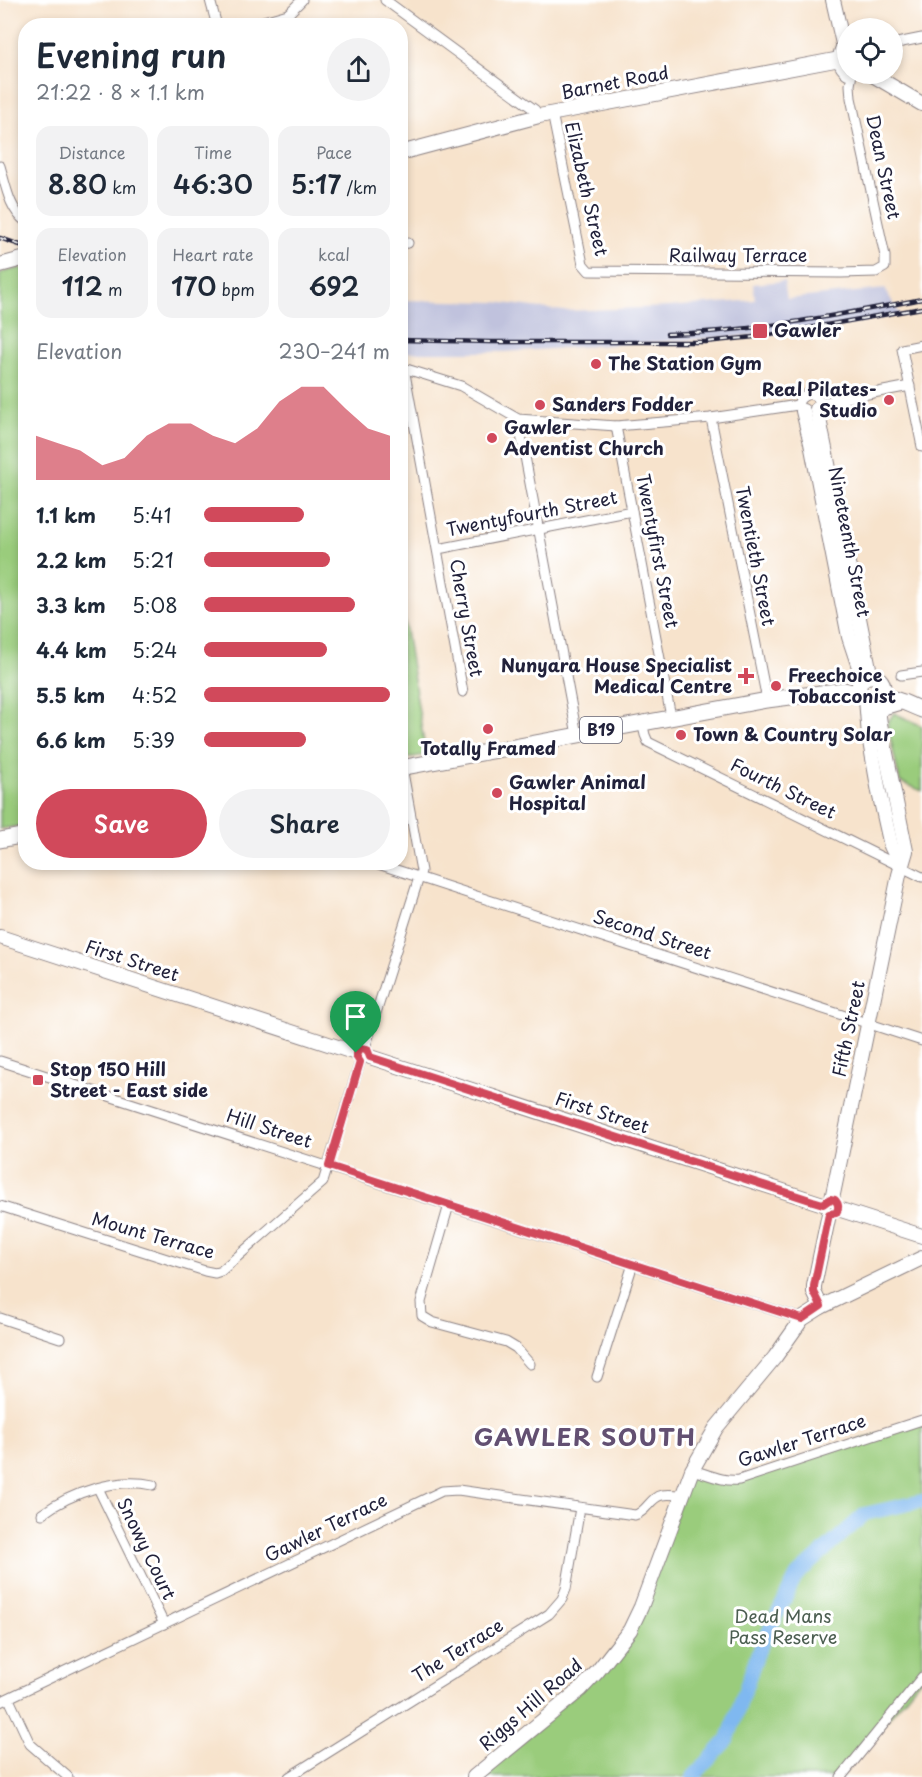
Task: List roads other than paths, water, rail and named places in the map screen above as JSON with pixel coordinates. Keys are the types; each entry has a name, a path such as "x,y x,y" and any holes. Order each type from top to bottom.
{"main road":[{"name":"B19","path":"408,766 766,700 822,687 871,692"},
{"path":"871,692 884,707 900,702 921,709"},
{"path":"871,692 909,699 921,709"},
{"path":"0,840 18,837"}],"street":[{"path":"210,0 215,18"},
{"path":"274,18 288,14 302,0"},
{"path":"385,0 535,110 545,114"},
{"path":"833,0 837,19"},
{"path":"288,14 289,18"},
{"path":"903,42 922,38"},
{"name":"Barnet Road","path":"408,151 545,114 837,52"},
{"name":"Dean Street","path":"850,84 851,98 885,255 885,267"},
{"path":"887,84 922,104"},
{"name":"Elizabeth Street","path":"545,114 584,264 589,272"},
{"path":"0,166 9,198 18,216"},
{"path":"0,265 18,260"},
{"name":"Railway Terrace","path":"589,272 841,273 876,272 885,267"},
{"path":"922,345 902,349 922,447"},
{"path":"408,369 461,386 518,418 616,426 809,407 910,386"},
{"name":"Cherry Street","path":"408,397 463,692"},
{"name":"Nineteenth Street","path":"809,407 867,664 871,692"},
{"path":"518,418 577,735"},
{"name":"Twentieth Street","path":"711,418 766,700"},
{"name":"Twentyfirst Street","path":"616,426 671,717"},
{"name":"Twentyfourth Street","path":"438,549 632,511"},
{"path":"901,675 922,672"},
{"path":"871,692 869,736 891,846 901,866"},
{"name":"Fourth Street","path":"642,722 648,742 922,877"},
{"path":"329,1166 420,877 421,871 408,802"},
{"name":"Fifth Street","path":"821,1306 814,1292 814,1286 901,866"},
{"name":"Second Street","path":"398,870 922,1041"},
{"name":"First Street","path":"0,937 922,1236"},
{"name":"Hill Street","path":"0,1061 802,1319"},
{"name":"Mount Terrace","path":"0,1206 215,1273 233,1262 323,1182 329,1166"},
{"path":"450,1205 421,1302 422,1316 432,1322 506,1342 516,1348 530,1364"},
{"path":"802,1319 821,1306 922,1258"},
{"path":"597,1377 633,1264"},
{"path":"0,1318 60,1338"},
{"name":"Riggs Hill Road","path":"474,1777 581,1689 630,1630 642,1607 692,1470 716,1428 775,1357 802,1319"},
{"name":"Gawler Terrace","path":"692,1470 732,1481 739,1480 922,1420"},
{"name":"Snowy Court","path":"42,1514 91,1489 138,1481 153,1485"},
{"name":"Snowy Court","path":"98,1488 164,1624"},
{"name":"Gawler Terrace","path":"5,1701 442,1491 458,1490 635,1515 643,1512 660,1495 681,1496"},
{"name":"The Terrace","path":"289,1777 549,1614 562,1599 566,1589 580,1508"},
{"path":"841,1777 922,1677"},
{"path":"5,1701 30,1744 68,1777"}],"waterway":[{"path":"693,1777 728,1739 758,1652 797,1575 865,1514 922,1501"}],"railway":[{"path":"0,238 18,244"},
{"path":"667,334 763,326 827,317 922,299"},
{"path":"408,340 705,342 764,336 922,308"}],"place":[{"name":"Gawler","path":"760,331"},
{"name":"The Station Gym","path":"596,364"},
{"name":"Real Pilates- Studio","path":"889,400"},
{"name":"Sanders Fodder","path":"540,405"},
{"name":"Gawler Adventist Church","path":"492,438"},
{"name":"Nunyara House Specialist Medical Centre","path":"746,676"},
{"name":"Freechoice Tobacconist","path":"776,686"},
{"name":"Totally Framed","path":"488,729"},
{"name":"Town & Country Solar","path":"681,735"},
{"name":"Gawler Animal Hospital","path":"497,793"},
{"name":"Stop 150 Hill Street - East side","path":"38,1080"}],"district":[{"name":"GAWLER SOUTH","path":"585,1438"}],"park label":[{"name":"Dead Mans Pass Reserve","path":"783,1627"}]}
